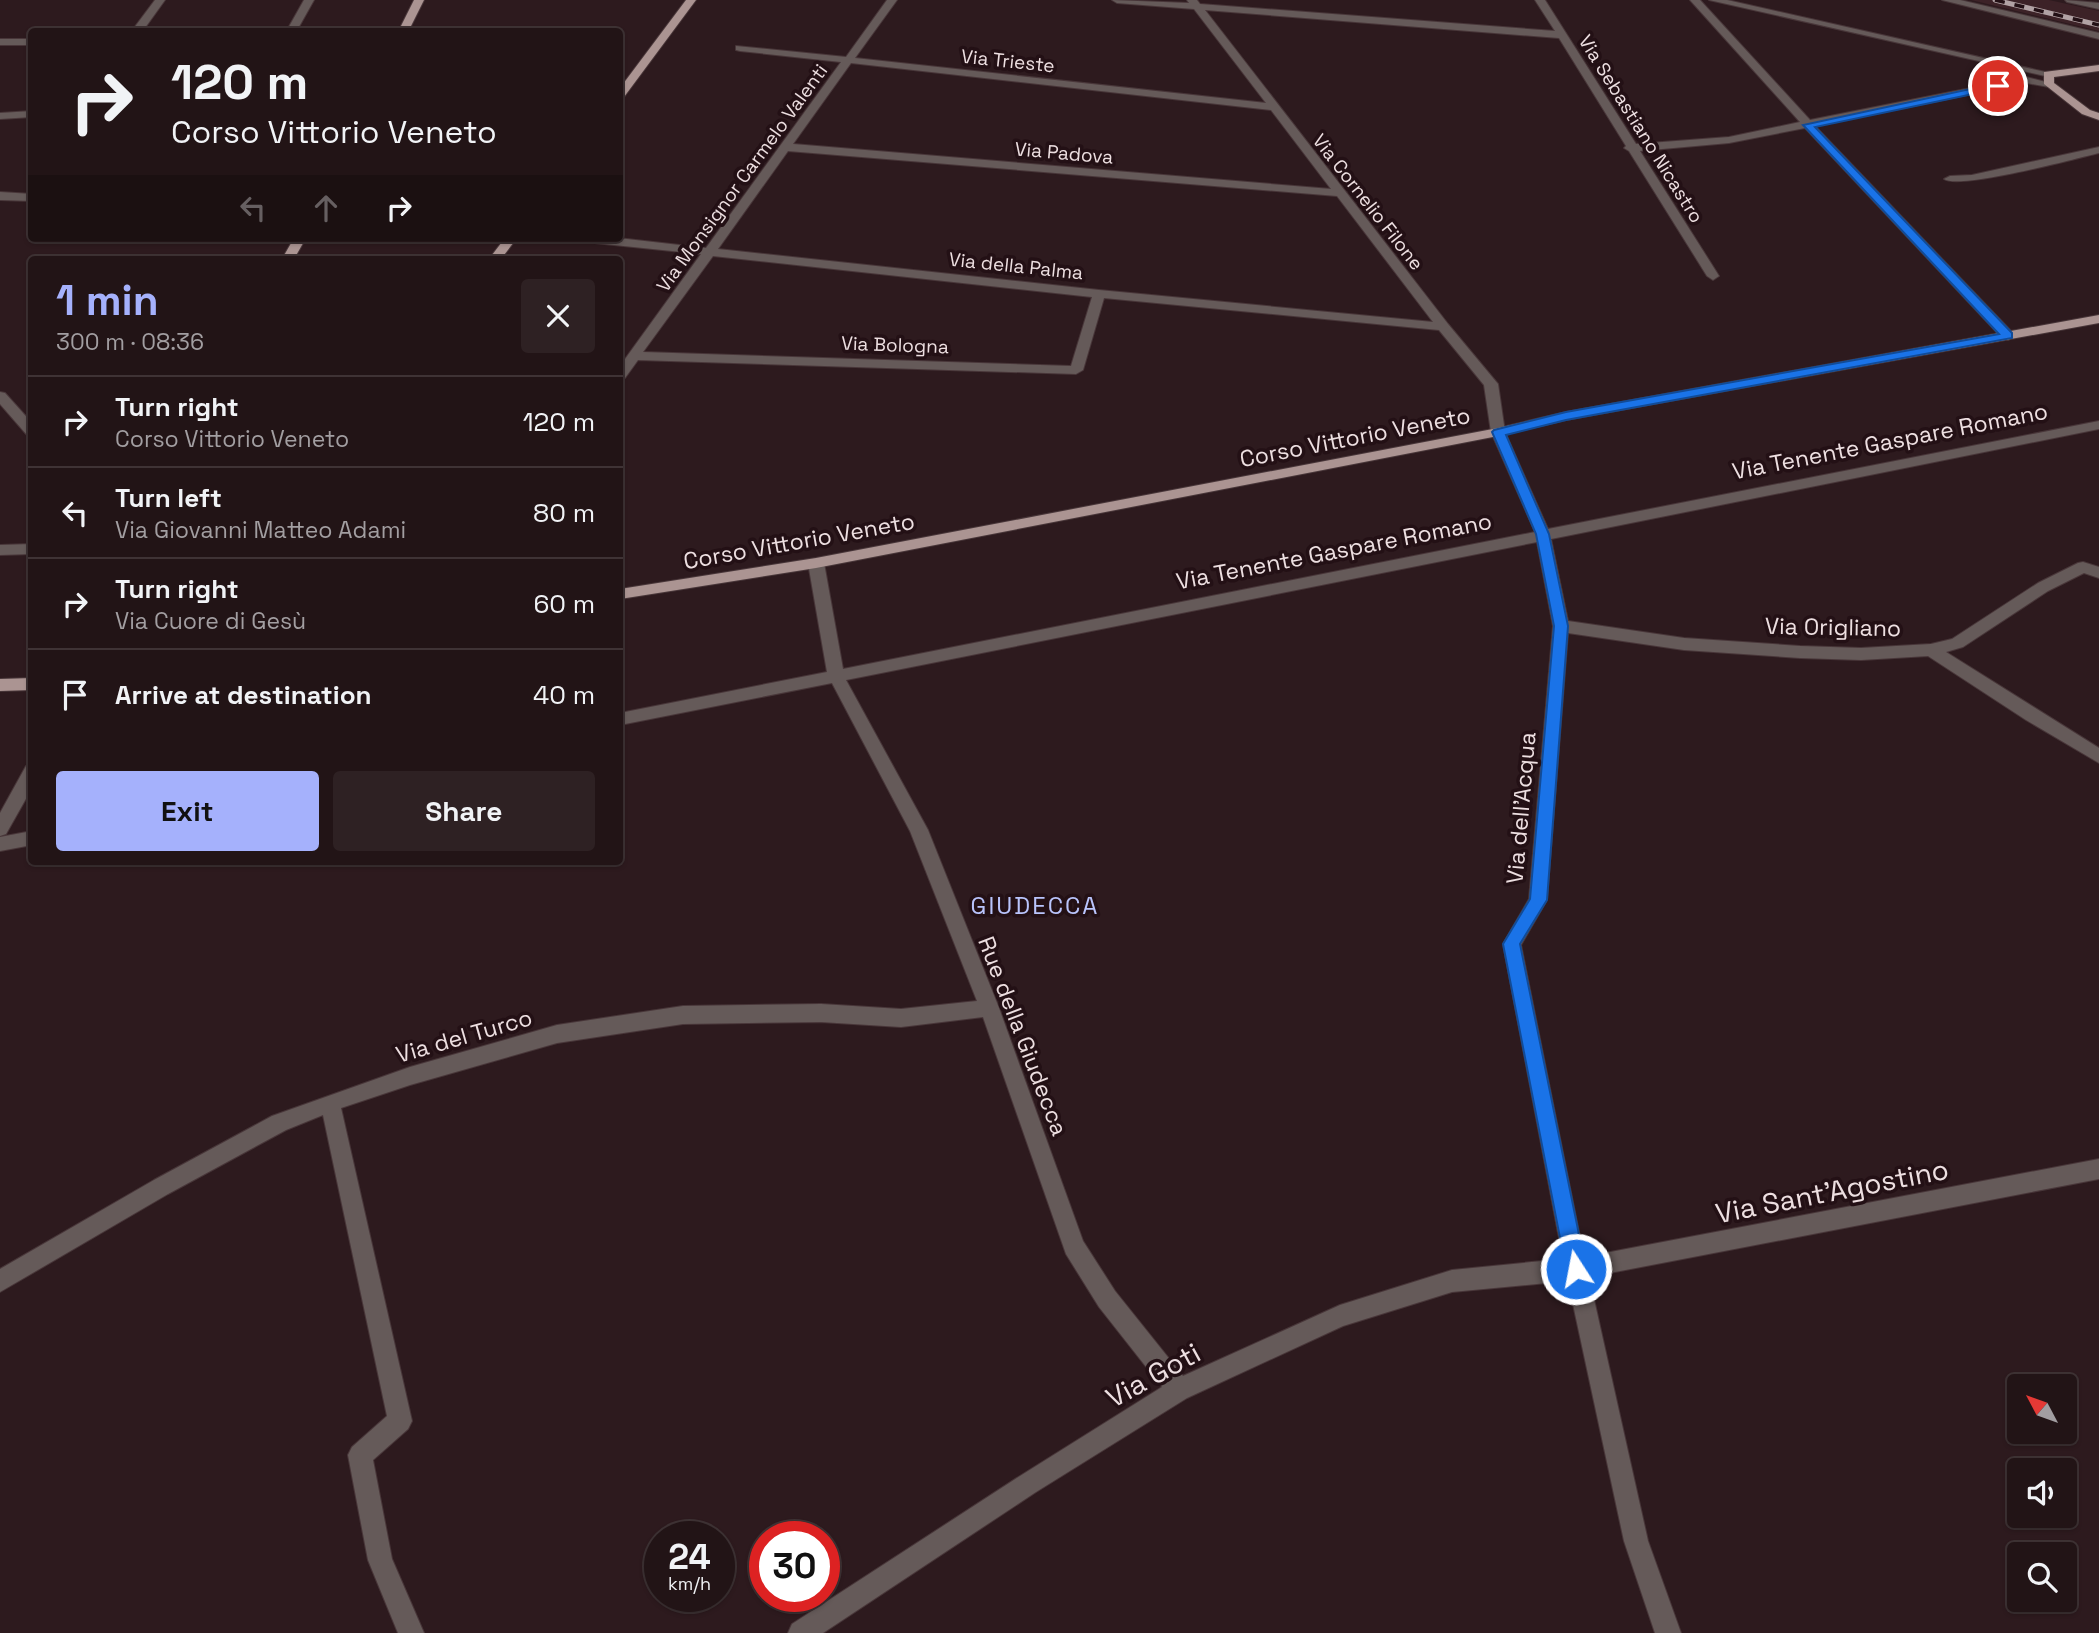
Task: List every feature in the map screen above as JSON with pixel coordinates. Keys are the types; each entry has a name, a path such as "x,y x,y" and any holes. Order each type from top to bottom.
{"main road":[{"path":"405,28 419,0"},
{"path":"623,91 691,0"},
{"path":"2049,78 2099,68"},
{"path":"2049,78 2086,112 2099,117"},
{"path":"497,256 508,242"},
{"name":"Corso Vittorio Veneto","path":"623,594 816,563 1499,432 1566,416 2099,319"},
{"path":"0,685 28,684"}],"street":[{"path":"139,28 160,0"},
{"path":"293,28 309,0"},
{"name":"Via Monsignor Carmelo Valenti","path":"623,372 892,0"},
{"path":"1117,0 1195,3 1562,35"},
{"name":"Via Sebastiano Nicastro","path":"1540,0 1630,148 1713,276"},
{"path":"1695,0 1808,125 2008,336"},
{"path":"1714,0 1757,4 2049,78"},
{"path":"1947,0 2099,36"},
{"path":"2070,0 2099,6"},
{"name":"Via Cornelio Filone","path":"1195,3 1443,327 1492,384 1499,432"},
{"path":"0,42 28,42"},
{"name":"Via Trieste","path":"740,48 1272,107"},
{"path":"1630,148 1730,140 2026,80 2049,78"},
{"path":"0,116 28,114"},
{"name":"Via Padova","path":"785,147 1339,193"},
{"path":"1950,179 1972,178 2099,150"},
{"path":"0,196 28,198"},
{"name":"Via della Palma","path":"620,242 1099,294 1443,327"},
{"name":"Via Bologna","path":"634,356 1076,370 1099,294"},
{"path":"0,396 28,428"},
{"name":"Via Tenente Gaspare Romano","path":"623,718 2099,425"},
{"name":"Via dell'Acqua","path":"1499,432 1543,534 1561,626 1538,900 1512,944 1576,1269 1636,1541 1668,1633"},
{"path":"0,550 28,550"},
{"name":"Rue della Giudecca","path":"816,563 835,676 919,830 989,1009 1074,1247 1107,1299 1179,1390"},
{"name":"Via Origliano","path":"1561,626 1684,643 1800,652 1861,654 1931,650 1957,643 2043,587 2083,567 2099,573"},
{"path":"1931,650 2032,716 2099,755"},
{"path":"0,829 28,778"},
{"path":"0,844 28,839"},
{"name":"Via del Turco","path":"0,1281 279,1124 330,1103 410,1076 557,1034 684,1015 821,1013 901,1018 989,1009"},
{"path":"330,1103 400,1420 360,1455 380,1560 411,1633"},
{"name":"Via Sant'Agostino","path":"1576,1269 2099,1169"},
{"name":"Via Goti","path":"801,1633 1028,1484 1179,1390 1340,1316 1452,1281 1576,1269"}],"shaded area":[{"path":"1971,0 2049,0 2099,11 2099,31"}],"railway":[{"path":"1995,0 2099,25"}],"district":[{"name":"GIUDECCA","path":"1035,905"}],"route":[{"path":"1576,1269 1512,944 1538,900 1561,626 1543,534 1499,432 1566,416 2008,336 1808,125 1998,86"}]}
